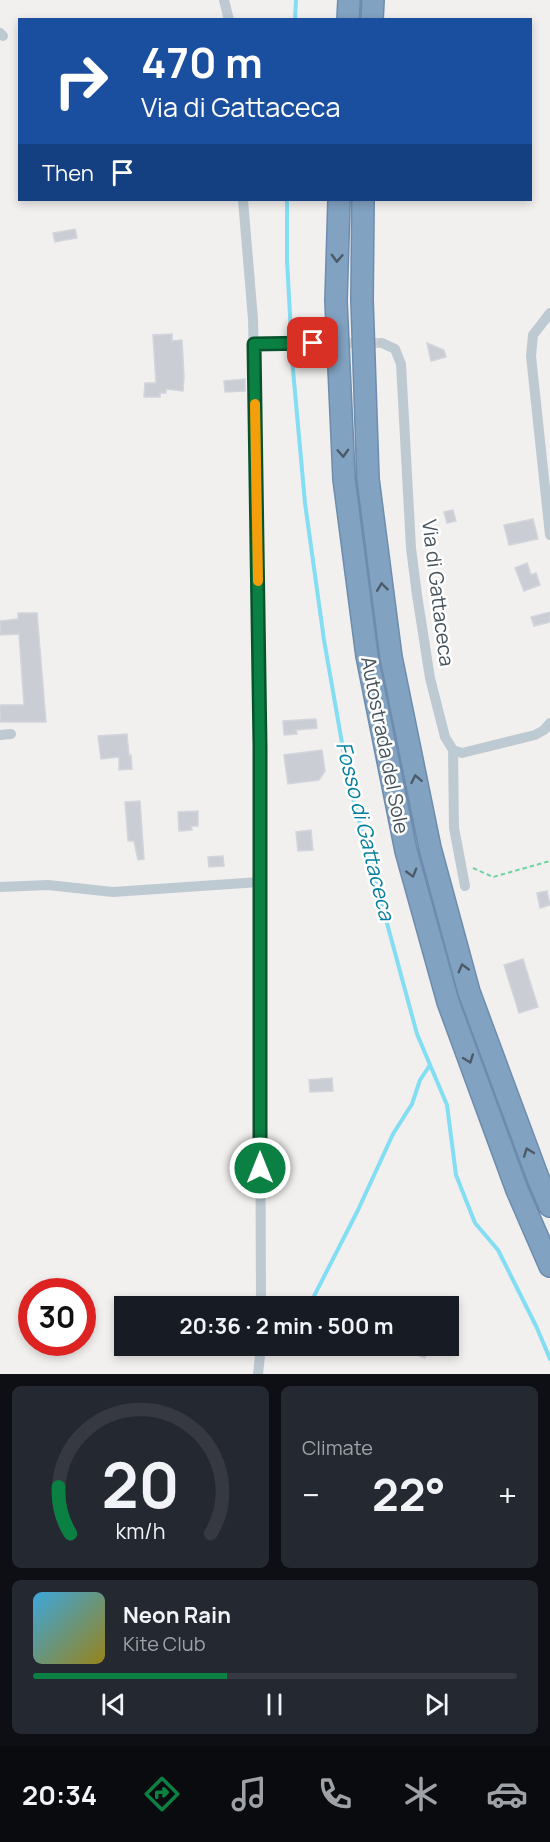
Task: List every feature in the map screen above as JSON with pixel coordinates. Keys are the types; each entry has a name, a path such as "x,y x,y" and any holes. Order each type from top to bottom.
{"highway":[{"path":"348,18 349,0"},
{"path":"372,18 373,0"},
{"name":"Autostrada del Sole","path":"339,201 336,301 344,479 367,656 406,851 448,1002 517,1190 550,1266"},
{"name":"Autostrada del Sole","path":"363,201 362,300 368,480 391,657 430,848 469,992 550,1206"}],"street":[{"path":"224,0 228,18"},
{"path":"243,201 254,319 258,555 261,1296"},
{"path":"550,313 533,335 531,356 550,535"},
{"name":"Via di Gattaceca","path":"382,342 395,349 401,364 411,548 417,595 430,678 446,737 453,750"},
{"path":"254,344 313,343"},
{"path":"465,886 454,828 453,750 462,753 535,735 550,723"},
{"path":"0,887 48,885 113,892 260,882"},
{"path":"258,1374 260,1356"}],"path":[{"path":"460,861 493,877 550,861"}],"building":[{"path":"75,229 77,238 55,242 53,233"},
{"path":"172,334 172,341 182,340 183,391 166,389 166,393 160,393 160,397 144,397 145,383 156,383 153,335"},
{"path":"427,343 444,350 446,357 431,361"},
{"path":"245,379 245,391 225,392 224,381"},
{"path":"453,510 456,521 447,523 444,512"},
{"path":"533,519 538,539 509,545 504,525"},
{"path":"527,563 531,575 536,573 540,585 524,591 515,568"},
{"path":"550,612 550,622 534,626 531,617"},
{"path":"18,613 37,613 46,722 0,722 0,705 24,705 19,634 0,635 0,621 18,619"},
{"path":"316,719 317,728 296,730 297,734 284,735 283,721"},
{"path":"127,734 132,769 119,770 119,757 101,759 98,736"},
{"path":"322,750 325,771 319,780 288,784 284,755"},
{"path":"140,801 144,859 138,860 134,841 128,841 125,802"},
{"path":"198,811 198,826 191,826 192,830 179,831 178,812"},
{"path":"311,830 313,850 298,851 296,832"},
{"path":"223,856 224,866 209,867 208,857"},
{"path":"547,891 550,905 540,908 537,893"},
{"path":"523,959 538,1007 519,1013 504,965"},
{"path":"332,1078 333,1091 310,1092 309,1080"}],"waterway":[{"name":"Fosso di Gattaceca","path":"295,18 296,0"},
{"name":"Fosso di Gattaceca","path":"287,201 287,260 293,370 305,503 324,640 349,783 417,1034 447,1105 456,1175 475,1223 498,1250 550,1359"},
{"path":"314,1296 358,1210 393,1134 412,1104 420,1080 430,1065"}],"tunnel":[{"path":"313,343 382,343"}],"slow traffic":[{"path":"255,404 258,581"}],"route":[{"path":"260,1168 260,747 254,344 313,343"}]}
